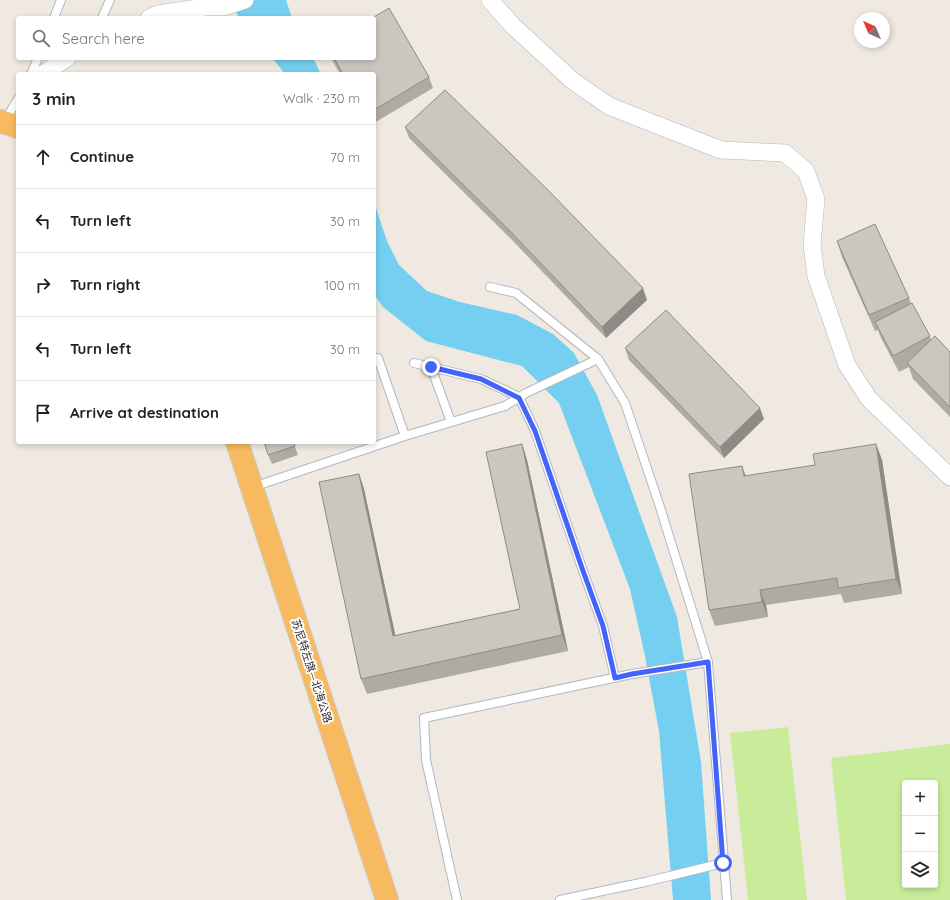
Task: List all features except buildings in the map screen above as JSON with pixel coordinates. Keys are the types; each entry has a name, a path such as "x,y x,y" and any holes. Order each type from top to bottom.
{"highway":[{"name":"苏尼特左旗—北海公路","path":"238,444 387,900"}],"street":[{"path":"154,16 202,4 224,7 245,0"},
{"path":"490,0 513,26 573,80 609,106 721,150 785,153 806,172 816,199 812,244 816,276 847,365 869,398 950,477"},
{"path":"46,72 64,60"}],"lane":[{"path":"55,16 61,0"},
{"path":"103,16 110,0"},
{"path":"32,72 37,60"},
{"path":"7,123 16,103"},
{"path":"490,286 516,293 598,359 625,403 660,507 708,662 727,900"},
{"path":"378,358 404,436"},
{"path":"252,487 404,436 505,406 522,395 598,359"},
{"path":"414,362 481,379 522,395 603,626 615,678"},
{"path":"431,367 451,422"},
{"path":"457,900 426,760 424,718 632,674 708,662"},
{"path":"560,900 645,882 723,863"}],"green space":[{"path":"788,727 807,900 748,900 730,733"},
{"path":"950,744 950,900 846,900 831,758"}],"water":[{"path":"230,0 286,0 291,16 238,16"},
{"path":"274,60 314,60 320,72 283,72"},
{"path":"376,208 387,241 399,265 427,291 460,302 517,315 553,334 574,353 597,395 677,617 701,762 711,900 673,900 659,731 645,656 630,589 559,403 522,366 426,341 383,307 376,297"}],"route":[{"path":"431,367 481,379 519,398 535,431 603,626 615,678 708,662 723,863"}]}
